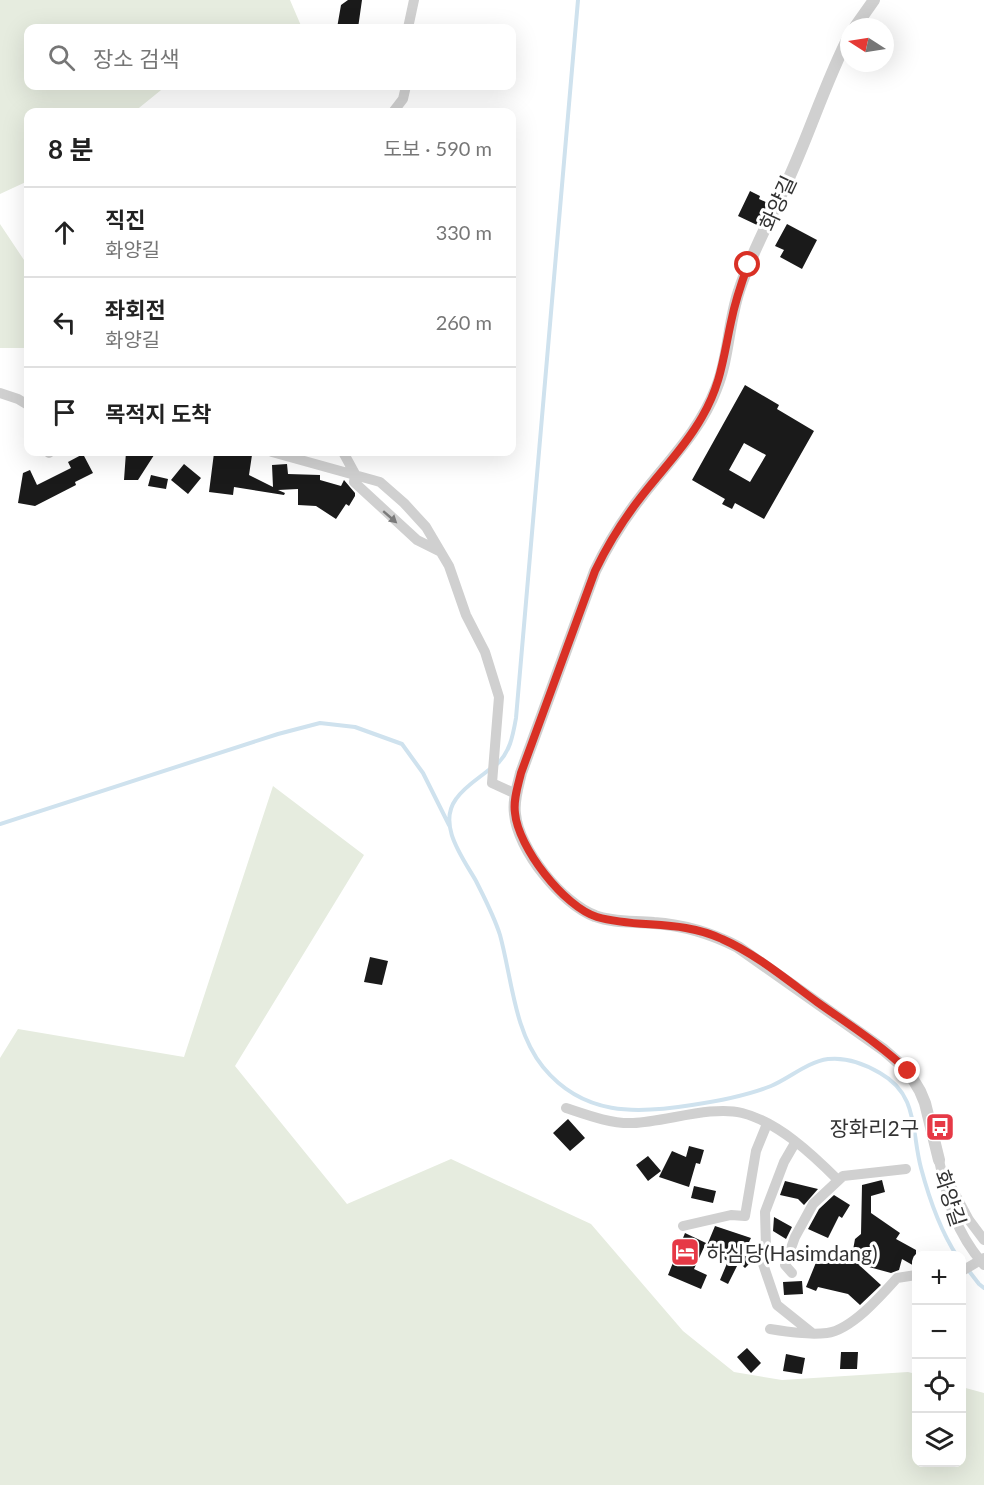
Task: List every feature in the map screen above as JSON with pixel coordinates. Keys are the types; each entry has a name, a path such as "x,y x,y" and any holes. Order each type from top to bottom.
{"street":[{"path":"409,24 414,0"},
{"path":"861,18 873,0"},
{"name":"화양길","path":"840,57 793,169 748,265 738,293 716,390 701,419 684,444 641,497 606,548 591,582 521,773 514,813 524,842 539,866 567,899 579,909 596,916 618,920 678,925 738,946 908,1071 920,1090 933,1131 948,1203 954,1219 981,1262"},
{"path":"396,108 404,99 405,90"},
{"path":"0,393 24,403"},
{"path":"287,456 380,482 426,526 449,566 466,615 485,652 499,697 492,783 516,794"},
{"path":"345,456 355,474 354,482 417,540 439,551"},
{"path":"566,1108 601,1119 629,1123 714,1111 741,1113 767,1124 795,1143 817,1159 838,1180"},
{"path":"683,1226 731,1215 745,1216 756,1151 767,1124"},
{"path":"795,1143 784,1162 765,1212 766,1247 763,1263 777,1305 812,1333"},
{"name":"화양길","path":"939,1160 969,1220 984,1240"},
{"path":"792,1273 785,1265 795,1237 813,1204 838,1180 843,1176 906,1169"},
{"path":"966,1269 981,1262"},
{"path":"770,1329 812,1333 829,1332 852,1322 897,1278 912,1276"}],"shaded area":[{"path":"0,0 290,0 300,24 24,24 24,90 161,90 139,108 24,108 24,183 0,194"},
{"path":"0,224 24,260 24,348 0,348"},
{"path":"273,786 364,855 235,1066 347,1204 451,1159 591,1224 683,1331 734,1372 782,1380 912,1373 912,1467 966,1467 966,1388 984,1393 984,1485 0,1485 0,1058 18,1029 184,1057"}],"building":[{"path":"348,0 362,0 359,24 338,24 341,5"},
{"path":"750,191 768,203 757,225 738,216"},
{"path":"787,224 817,240 802,269 780,257 784,250 775,246"},
{"path":"745,385 779,405 777,409 814,431 764,519 735,503 732,509 722,504 725,499 692,480","holes":["744,443 766,455 750,482 729,470"]},
{"path":"84,456 93,473 75,482 76,485 35,506 18,503 23,473 30,470 37,485 71,468 68,462"},
{"path":"126,456 153,456 138,480 124,480"},
{"path":"214,456 252,456 249,475 273,487 272,465 287,464 288,474 320,475 320,480 341,486 344,480 355,496 349,506 346,504 336,519 316,506 298,505 298,489 278,490 285,493 284,495 234,487 233,495 209,492"},
{"path":"184,464 201,478 188,494 171,480"},
{"path":"151,475 168,479 166,489 148,486"},
{"path":"370,957 388,961 382,985 364,982"},
{"path":"568,1119 585,1138 570,1151 553,1133"},
{"path":"689,1146 704,1150 700,1164 696,1163 689,1187 659,1177 672,1151 686,1157"},
{"path":"648,1156 661,1171 648,1181 636,1165"},
{"path":"882,1180 885,1192 871,1196 871,1213 900,1233 896,1239 916,1251 912,1251 912,1265 902,1259 899,1270 891,1273 858,1264 881,1285 860,1305 848,1294 818,1287 816,1291 806,1287 817,1260 817,1251 861,1254 853,1250 855,1239 861,1234 862,1185"},
{"path":"785,1181 818,1189 804,1205 798,1199 780,1195"},
{"path":"694,1186 716,1191 713,1203 691,1198"},
{"path":"834,1195 850,1205 842,1218 839,1216 828,1238 808,1229 819,1209"},
{"path":"774,1217 792,1227 786,1239 773,1231"},
{"path":"715,1226 751,1238 749,1242 758,1251 757,1256 745,1268 739,1262 728,1284 720,1280 728,1261 705,1250"},
{"path":"685,1233 706,1243 694,1269 707,1275 701,1289 668,1275"},
{"path":"802,1281 803,1294 784,1295 783,1282"},
{"path":"747,1348 761,1363 751,1373 737,1357"},
{"path":"841,1352 858,1352 857,1369 840,1369"},
{"path":"786,1354 805,1358 802,1374 783,1371"}],"waterway":[{"path":"496,765 508,749 516,718 578,0"},
{"path":"0,824 278,734 320,723 355,727 402,744 423,773 449,825"},
{"path":"490,769 459,795 451,809 449,820 459,852 495,921 520,1021 533,1053 543,1067 575,1095 593,1103 631,1110 671,1108 742,1095 771,1086 813,1063 828,1059 848,1060 868,1067 893,1082 907,1103 928,1191 940,1225 954,1251"},
{"path":"966,1267 984,1288"}],"place":[{"name":"장화리2구","path":"940,1127"},
{"name":"하심당(Hasimdang)","path":"685,1252"}],"route":[{"path":"748,265 738,293 716,390 701,419 684,444 620,525 595,571 521,773 514,813 524,842 539,866 567,899 579,909 596,916 618,920 678,925 701,931 738,946 884,1050 908,1071"}]}
